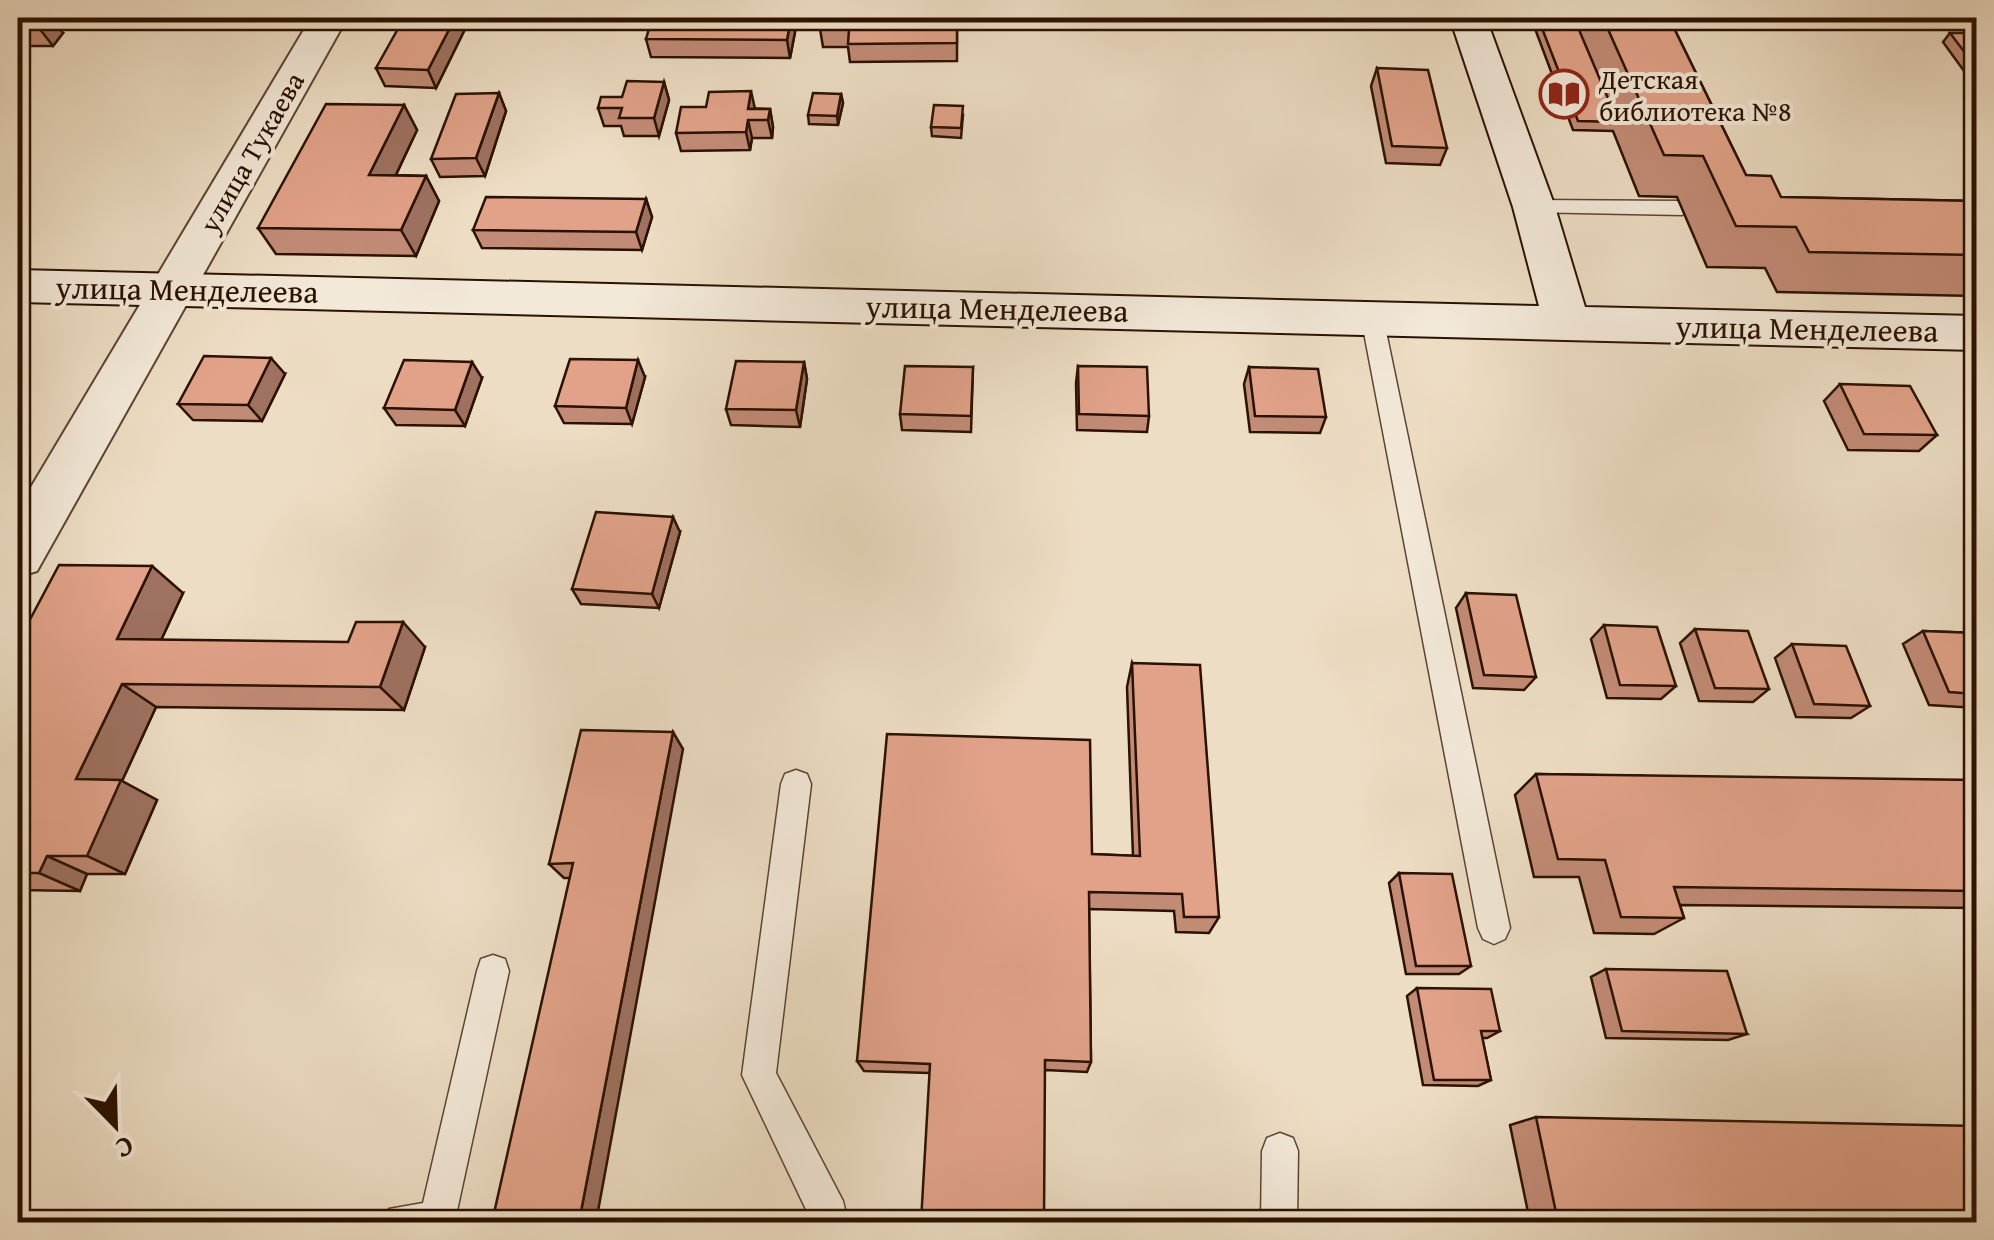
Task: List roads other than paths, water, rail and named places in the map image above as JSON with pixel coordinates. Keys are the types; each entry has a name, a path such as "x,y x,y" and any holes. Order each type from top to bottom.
{"street":[{"name":"улица Тукаева","path":"18,555 329,18"},
{"path":"1468,18 1534,207 1566,322"},
{"name":"улица Менделеева","path":"18,286 1976,332"}],"lane":[{"path":"1534,207 1682,208"},
{"path":"1372,317 1494,928"},
{"path":"796,784 759,1075 830,1214 830,1222"},
{"path":"402,1222 437,1220 493,971"},
{"path":"1278,1222 1280,1151"}],"place":[{"name":"Детская библиотека №8","path":"1564,94"}]}
